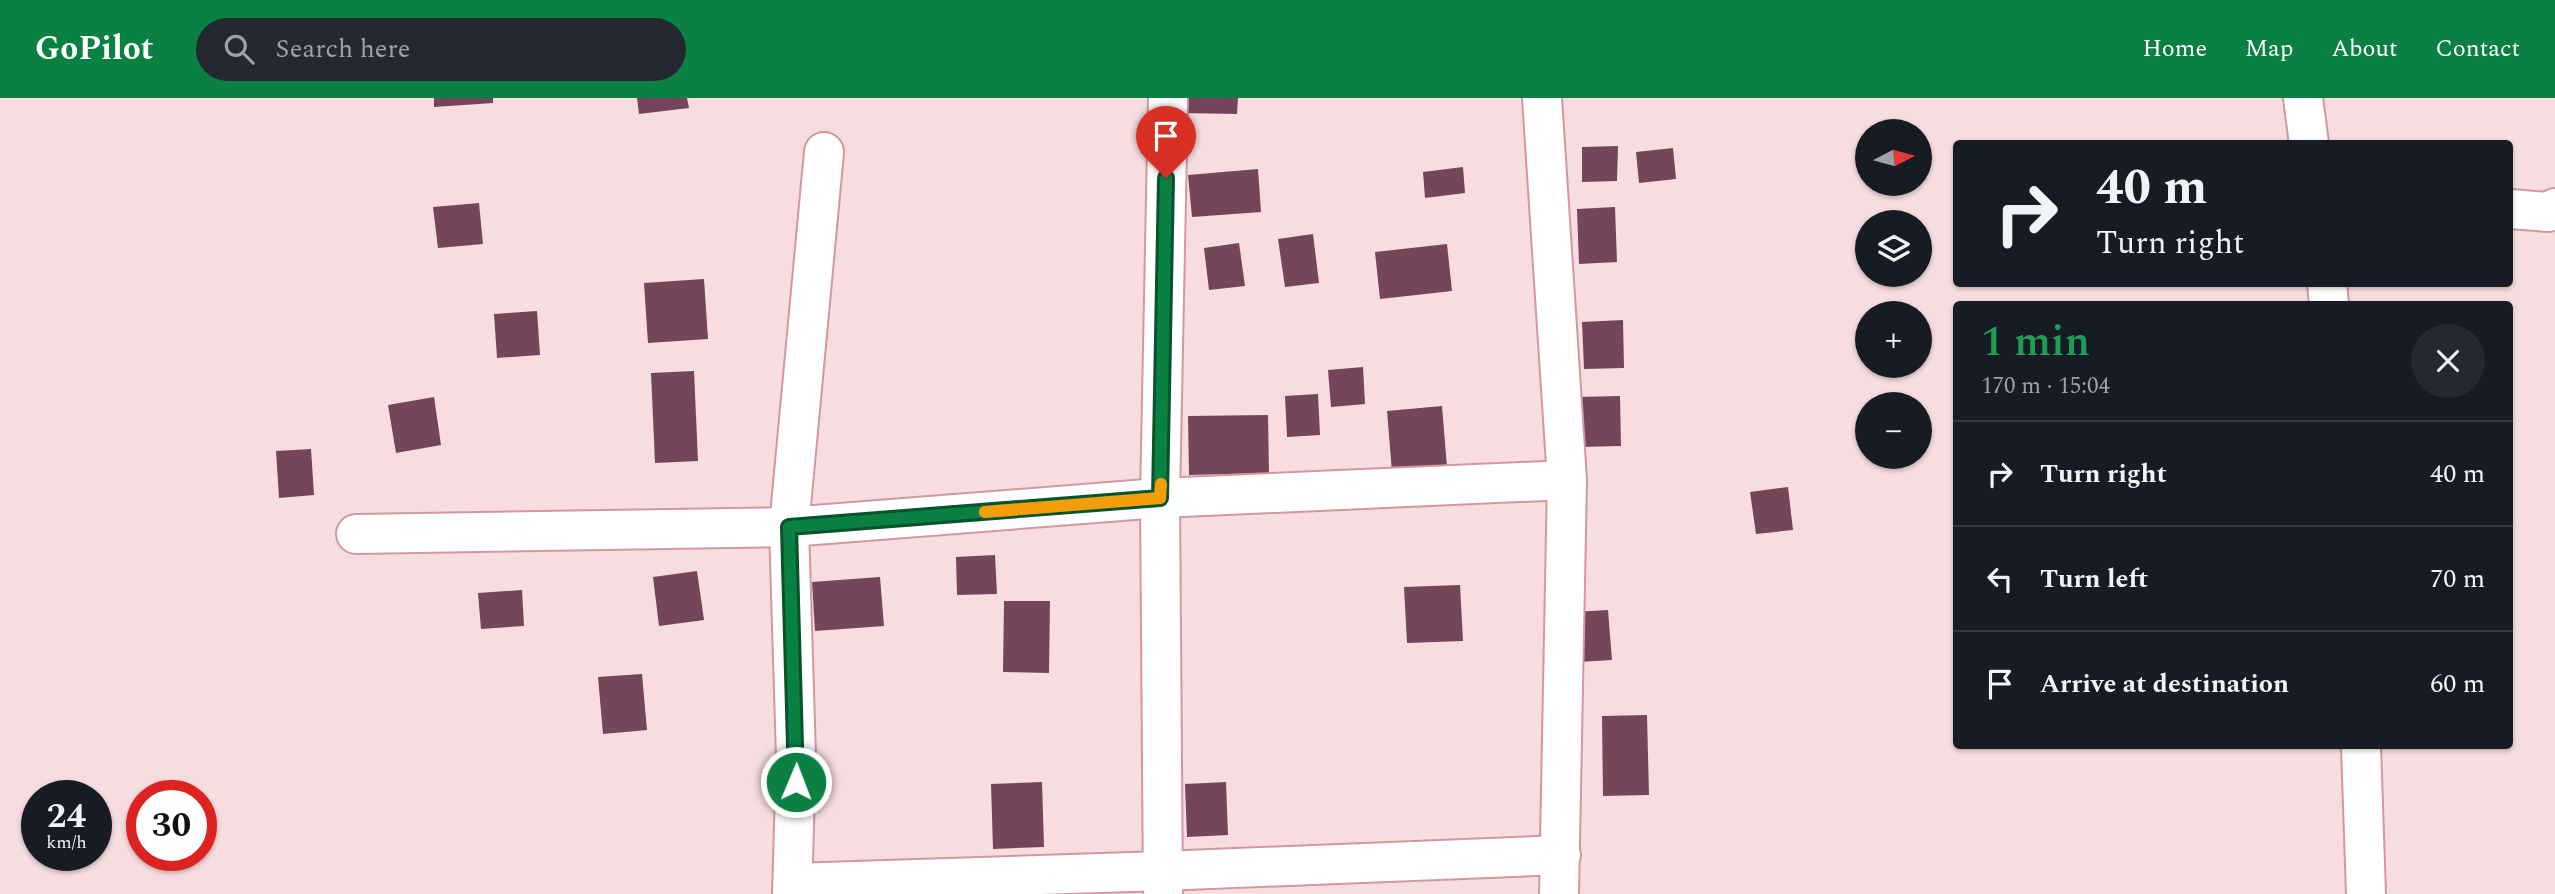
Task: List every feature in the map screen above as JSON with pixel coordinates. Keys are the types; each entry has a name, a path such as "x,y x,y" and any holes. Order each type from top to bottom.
{"street":[{"path":"1163,883 1160,498 1168,98"},
{"path":"1542,98 1567,480 1559,894"},
{"path":"2303,98 2308,140"},
{"path":"824,152 789,527 796,757 792,888 1163,883 1561,855"},
{"path":"2513,209 2548,212 2555,208"},
{"path":"356,534 789,527 1160,498 1567,480"},
{"path":"2361,749 2366,894"}],"building":[{"path":"434,98 493,98 493,103 434,107"},
{"path":"637,98 687,98 689,108 639,114"},
{"path":"1180,98 1238,98 1237,114 1180,113"},
{"path":"1618,146 1617,181 1582,182 1582,147"},
{"path":"1673,148 1676,179 1639,183 1636,152"},
{"path":"1463,167 1465,193 1425,198 1423,172"},
{"path":"1258,169 1261,212 1192,217 1188,175"},
{"path":"479,203 483,244 438,248 433,207"},
{"path":"1615,207 1617,262 1579,264 1577,209"},
{"path":"1313,234 1319,283 1285,287 1278,239"},
{"path":"1239,243 1245,286 1209,290 1204,248"},
{"path":"1447,244 1452,291 1380,299 1375,252"},
{"path":"704,279 708,339 648,343 644,283"},
{"path":"537,311 540,355 497,358 494,314"},
{"path":"1623,320 1624,368 1584,369 1582,322"},
{"path":"1363,367 1365,404 1331,407 1328,370"},
{"path":"694,371 698,461 655,463 651,373"},
{"path":"1318,394 1320,435 1287,437 1285,396"},
{"path":"1620,396 1621,446 1578,447 1576,397"},
{"path":"434,397 441,445 396,453 388,405"},
{"path":"1442,406 1447,467 1392,472 1387,411"},
{"path":"1268,415 1269,473 1189,475 1188,416"},
{"path":"311,449 314,495 279,498 276,451"},
{"path":"1788,487 1793,530 1756,534 1750,492"},
{"path":"995,555 997,594 957,595 956,557"},
{"path":"697,571 704,620 659,626 653,577"},
{"path":"880,577 884,626 815,631 812,582"},
{"path":"1460,585 1463,641 1407,643 1404,587"},
{"path":"522,590 524,626 481,629 478,593"},
{"path":"1004,601 1050,601 1049,673 1003,672"},
{"path":"1608,610 1612,660 1578,662 1574,612"},
{"path":"642,674 647,730 603,734 598,677"},
{"path":"1647,715 1649,795 1603,796 1602,716"},
{"path":"1042,782 1044,847 993,849 991,784"},
{"path":"1226,782 1228,835 1187,837 1185,784"}],"slow traffic":[{"path":"985,512 1160,498 1161,484"}],"route":[{"path":"796,782 789,527 1160,498 1166,178"}]}
